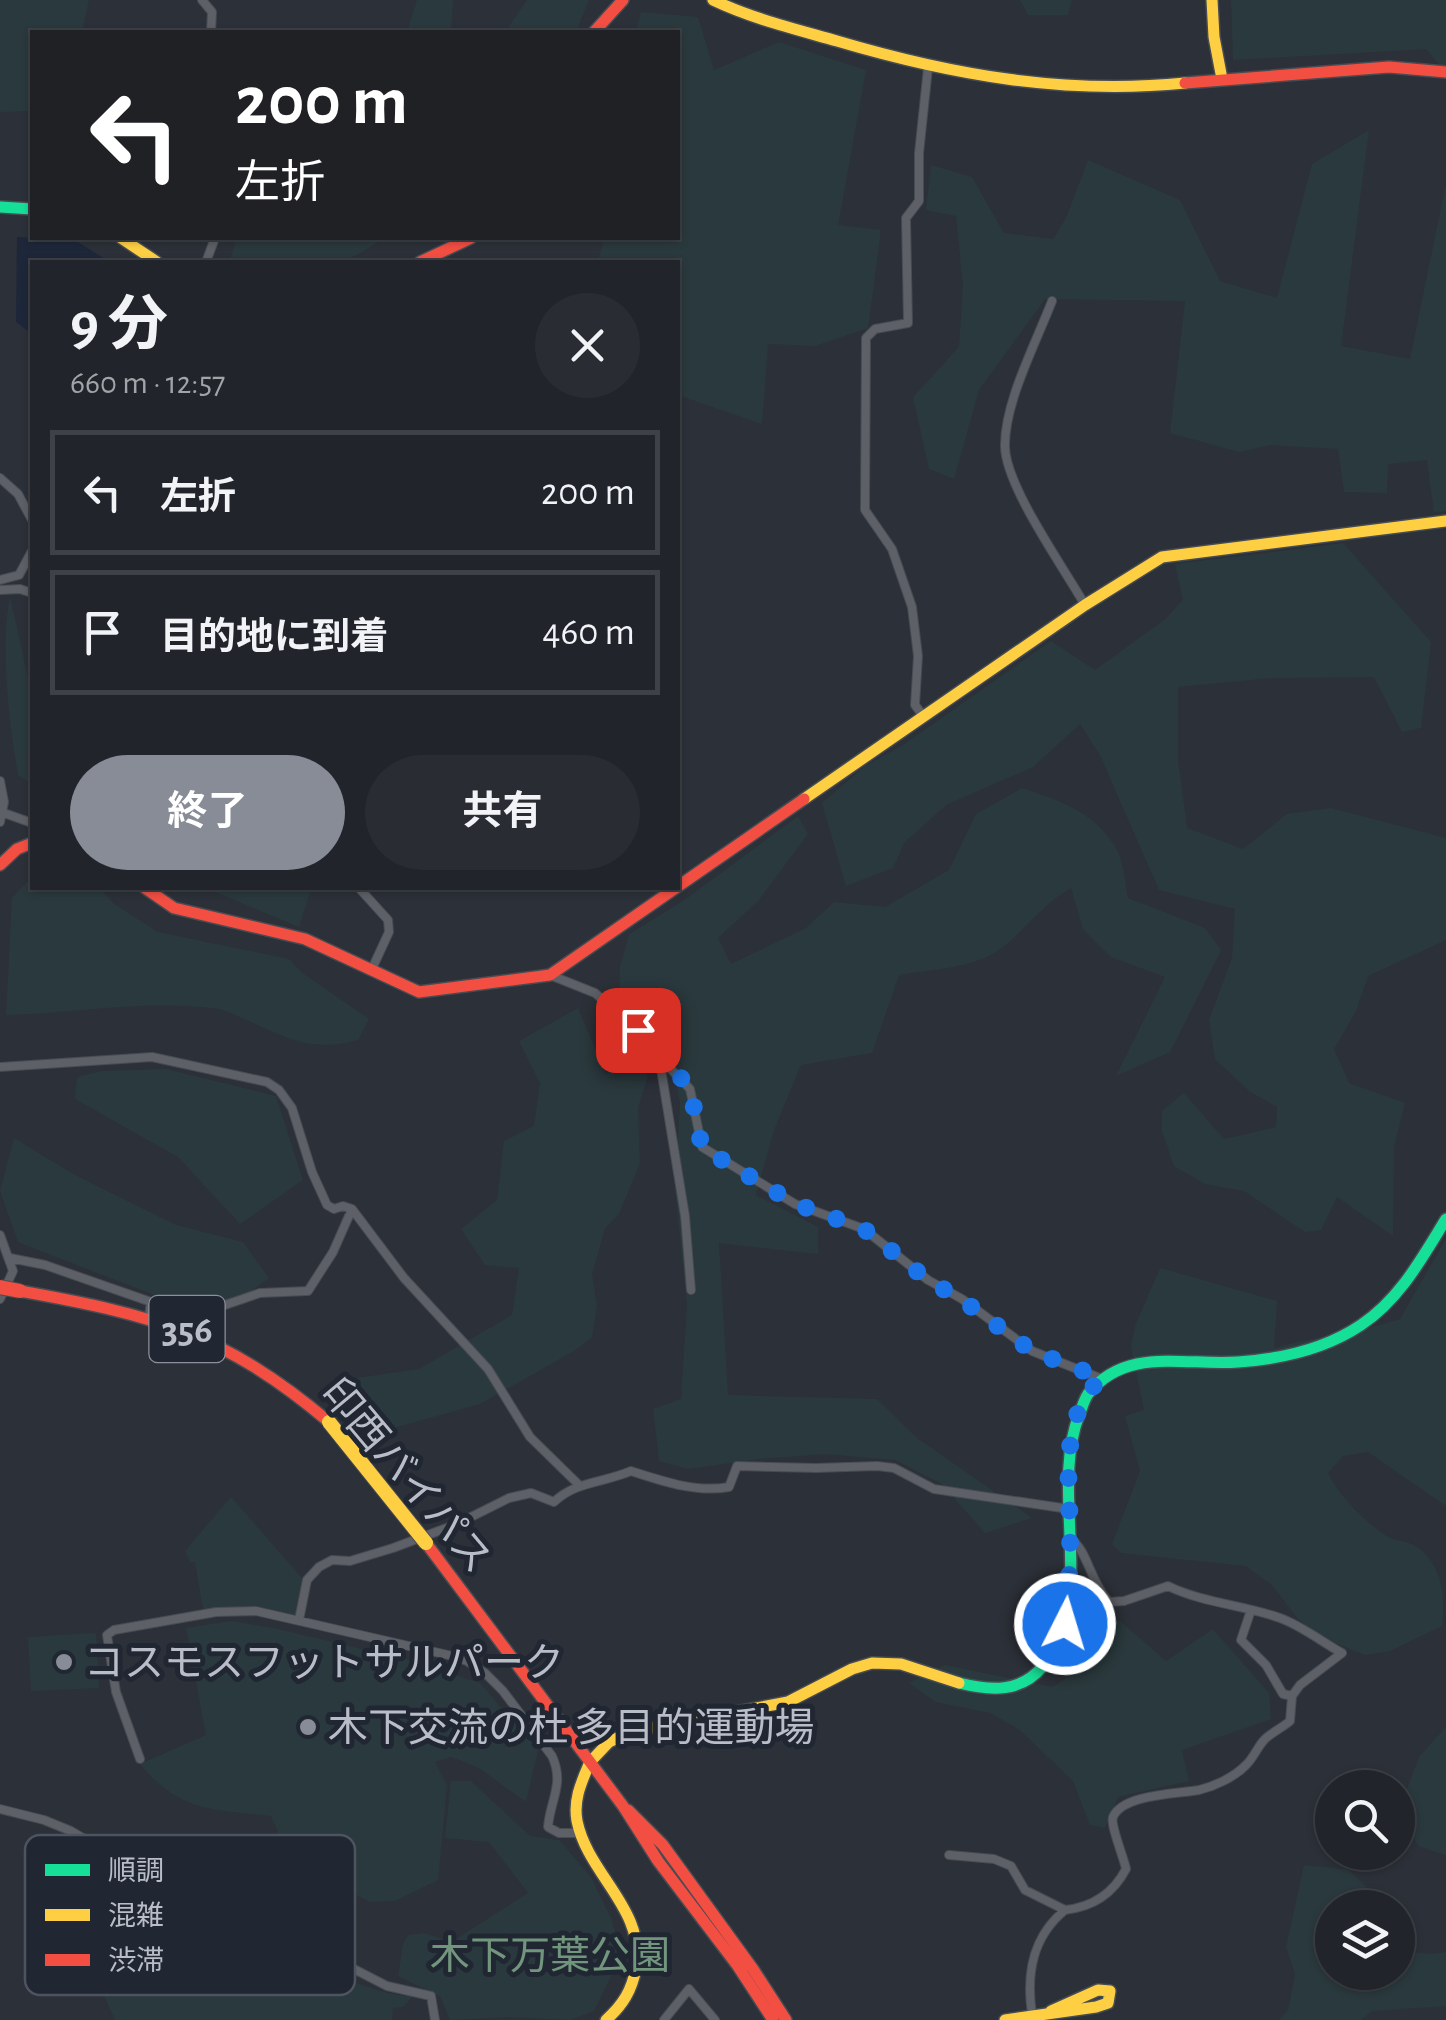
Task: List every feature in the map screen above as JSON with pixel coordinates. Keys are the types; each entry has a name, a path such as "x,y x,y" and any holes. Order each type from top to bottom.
{"main road":[{"path":"596,30 623,0"},
{"path":"712,0 748,16 928,68 1056,88 1154,86 1404,67 1446,72"},
{"path":"1212,0 1222,78"},
{"path":"0,207 30,210"},
{"path":"124,240 154,260"},
{"path":"424,260 467,240"},
{"path":"680,885 1085,605 1162,557 1446,521"},
{"path":"0,865 17,849 30,844"},
{"path":"147,890 174,908 305,940 419,992 550,975 673,890"},
{"path":"606,2020 632,1987 638,1967 637,1938 630,1915 580,1833 574,1811 575,1792 590,1762 608,1742 630,1732 792,1700 874,1662 900,1664 989,1690 1018,1686 1044,1670 1059,1645 1065,1624 1070,1539 1067,1469 1076,1425 1088,1394 1102,1378 1126,1365 1248,1362 1321,1348 1364,1324 1385,1306 1407,1281 1446,1219"},
{"name":"印西バイパス","path":"0,1287 150,1309 246,1357 330,1422 623,1806 636,1830 734,1959 773,2020"},
{"name":"印西バイパス","path":"623,1806 641,1818 759,1976 786,2020"},
{"path":"1005,2020 1052,2011"}],"street":[{"path":"202,0 212,12 211,30"},
{"path":"924,717 915,705 918,656 912,607 892,549 865,510 866,338 875,329 908,323 906,218 918,201 928,68"},
{"path":"1052,301 1017,394 1005,448 1018,490 1085,605"},
{"path":"0,478 18,494 30,516"},
{"path":"0,580 19,575 30,555"},
{"path":"0,590 30,592"},
{"path":"0,782 2,818 30,823"},
{"path":"360,890 388,920 389,932 371,970"},
{"path":"550,975 595,993 638,1030 659,1058 690,1088 702,1148 796,1204 864,1229 928,1280 1032,1351 1102,1378"},
{"path":"0,1067 152,1057 267,1082 279,1090 292,1108 312,1172 328,1206 334,1210 352,1208 404,1278 488,1369 530,1438 578,1484"},
{"path":"659,1058 684,1216 691,1290"},
{"path":"10,1258 45,1265 150,1309 225,1305 260,1293 308,1290 334,1252 352,1208"},
{"path":"0,1234 13,1271 0,1300"},
{"path":"299,1620 308,1580 332,1560 350,1562 392,1548 457,1524 510,1498 531,1493 554,1502 578,1484 604,1482 630,1471 714,1490 729,1487 737,1466 877,1466 894,1468 934,1489 1069,1509"},
{"path":"1032,2014 1028,1990 1030,1962 1046,1932 1065,1910 1090,1904 1107,1894 1126,1870 1112,1820 1121,1808 1153,1794 1201,1790 1240,1770 1263,1740 1290,1721 1292,1696 1300,1685 1342,1652 1284,1620 1168,1586 1109,1602 1096,1588 1082,1546 1070,1539"},
{"path":"1251,1610 1241,1640 1266,1666 1283,1694 1292,1696"},
{"path":"140,1760 116,1692 106,1638 109,1632 228,1611 256,1611 467,1660 485,1673 545,1745 557,1768 558,1788 548,1827 558,1833 580,1833"},
{"path":"0,1809 44,1820 78,1835"},
{"path":"949,1855 994,1858 1011,1866 1025,1890 1065,1910"},
{"path":"355,1970 388,1986 430,1996 435,2020"},
{"path":"664,2020 688,1989 715,2020"}],"green space":[{"path":"0,0 89,0 82,30 30,30 30,111 0,112"},
{"path":"417,0 453,0 451,30 408,30"},
{"path":"527,0 589,0 577,30 506,30"},
{"path":"1020,0 1072,0 1068,15 1028,15"},
{"path":"1231,0 1446,0 1446,73 1426,49 1233,60"},
{"path":"641,12 698,17 714,70 779,42 866,70 838,225 881,230 868,328 815,346 768,344 762,424 680,396 680,260 598,260 604,240 680,240 680,30 636,30"},
{"path":"1369,130 1341,346 1410,359 1446,183 1446,511 1434,512 1427,460 1388,464 1387,493 1344,492 1338,449 1270,445 1239,452 1170,433 1185,301 1045,299 979,390 954,479 929,469 913,397 959,347 963,286 956,216 926,210 931,165 972,177 1004,233 1053,239 1066,218 1088,160 1180,200 1220,281 1277,298 1312,164"},
{"path":"236,240 382,240 348,260 230,260"},
{"path":"1343,543 1431,642 1421,728 1402,732 1374,677 1271,678 1178,687 1178,760 1187,828 1243,849 1287,814 1331,808 1446,838 1446,940 1368,976 1356,1011 1334,1049 1349,1083 1405,1103 1394,1146 1393,1236 1337,1197 1321,1230 1305,1232 1244,1191 1205,1184 1174,1166 1162,1131 1162,1111 1184,1093 1224,1139 1276,1127 1277,1107 1249,1091 1215,1059 1209,1020 1232,958 1235,909 1159,890 1100,755 1080,724 1033,767 946,805 904,843 893,868 846,886 822,803 865,766 903,745 1051,641 1095,670 1164,620 1183,600 1175,564"},
{"path":"10,597 30,687 30,783 18,775 12,733 7,616"},
{"path":"1022,788 1089,818 1118,852 1128,898 1205,928 1221,950 1170,1052 1116,1076 1165,977 1111,957 1083,929 1071,888 988,956 964,965 899,975 872,1053 801,1065 774,1130 756,1195 818,1227 818,1254 719,1243 728,1395 877,1399 917,1438 1032,1518 985,1533 942,1484 895,1460 825,1454 688,1469 659,1461 653,1409 681,1399 687,1305 675,1190 680,1103 669,1046 658,1028 619,1002 620,967 629,934 683,901 798,816 808,834 758,901 718,938 731,964 806,928 834,902 885,907 949,870 976,814"},
{"path":"30,878 30,890 102,890 114,904 158,932 289,959 301,972 369,1019 358,1040 327,1045 289,1039 213,1008 136,1006 6,1015 12,898"},
{"path":"211,890 311,890 299,927"},
{"path":"578,1008 606,1074 635,1047 648,1076 638,1108 640,1163 619,1214 605,1228 592,1274 597,1306 592,1337 480,1404 361,1437 324,1398 348,1379 419,1369 512,1315 519,1268 485,1265 461,1229 497,1200 504,1141 534,1126 540,1083 519,1041"},
{"path":"166,1069 276,1096 303,1180 240,1224 178,1157 75,1099 77,1077 102,1071"},
{"path":"14,1138 73,1174 176,1225 243,1242 269,1278 213,1318 18,1242 0,1191"},
{"path":"1446,1239 1446,1506 1368,1452 1343,1456 1328,1473 1345,1499 1368,1522 1388,1537 1414,1545 1431,1561 1442,1592 1442,1626 1390,1651 1365,1655 1324,1639 1298,1619 1273,1586 1246,1566 1121,1553 1112,1544 1140,1471 1125,1416 1144,1410 1131,1347 1135,1326 1160,1268 1277,1301 1274,1348 1400,1319"},
{"path":"231,1497 302,1578 305,1584 295,1615 255,1606 203,1609 195,1562 190,1562 185,1551"},
{"path":"231,1621 278,1629 412,1661 480,1683 538,1750 526,1802 479,1768 451,1757 435,1762 447,1786 438,1880 395,1901 370,1902 355,1894 355,1835 279,1835 271,1816 199,1806 169,1792 140,1764 206,1735 186,1628"},
{"path":"1120,1621 1166,1661 1213,1629 1269,1693 1271,1719 1182,1750 1189,1781 1118,1797 1105,1828 1090,1825 1073,1781 1020,1730 990,1713 936,1702 909,1683 945,1665 1052,1687 1079,1670 1100,1627"},
{"name":"コスモスフットサルパーク","path":"96,1633 99,1688 31,1691 28,1637"},
{"path":"1446,1727 1446,1855 1419,1846 1415,1840 1414,1770 1419,1757"},
{"name":"木下万葉公園","path":"451,1781 471,1781 530,1836 559,1840 591,1877 611,1918 619,1946 616,1966 594,2011 570,2020 450,2020 440,1996 398,1976 408,1935 424,1933 451,1942 528,1893 489,1842 445,1838"},
{"path":"1304,1865 1315,1866 1315,1870 1349,1870 1369,1890 1315,1890 1315,1990 1415,1990 1415,1952 1446,1952 1446,2006 1372,2011 1361,2020 1279,2020 1288,2011 1295,1974 1286,1947"},
{"path":"355,1982 396,1995 413,1996 403,2007 393,2008 392,2020 115,2020 104,1995 355,1995"}],"water":[{"path":"17,237 76,241 107,260 30,260 30,332 16,322"}],"traffic: fast":[{"path":"0,207 30,209"},
{"path":"959,1683 1005,1688 1025,1681 1043,1666 1059,1639 1068,1610 1071,1578 1071,1445 1085,1399 1103,1379 1138,1364 1254,1361 1302,1352 1332,1341 1361,1325 1387,1303 1409,1277 1446,1219"}],"traffic: slow":[{"path":"713,0 790,28 966,72 1052,84 1185,83"},
{"path":"1212,0 1222,79"},
{"path":"124,240 154,260"},
{"path":"804,799 1085,605 1162,557 1446,521"},
{"path":"329,1422 426,1543"},
{"path":"590,1762 609,1742 630,1732 788,1702 872,1663 901,1664 959,1683"},
{"path":"590,1762 577,1798 577,1821 592,1858 625,1910 637,1947 629,1990 606,2020"},
{"path":"1005,2020 1096,2007 1108,2003 1110,1991 1098,1990 1051,2011"}],"traffic: jam":[{"path":"596,30 623,0"},
{"path":"1185,83 1389,67 1446,72"},
{"path":"424,260 467,240"},
{"path":"680,885 804,799"},
{"path":"0,865 17,849 30,844"},
{"path":"148,890 174,908 305,939 419,992 550,975 673,890"},
{"path":"0,1287 20,1291"},
{"path":"20,1291 110,1309 185,1332 255,1367 329,1422"},
{"path":"426,1543 623,1806 773,2020"},
{"path":"628,1810 663,1845 786,2020"}],"place":[{"name":"コスモスフットサルパーク","path":"64,1662"},
{"name":"木下交流の杜 多目的運動場","path":"308,1727"}],"route":[{"path":"638,1030 659,1058 690,1088 702,1148 796,1204 864,1229 928,1280 1032,1351 1102,1378 1083,1405 1067,1469 1070,1539 1065,1624"}]}
